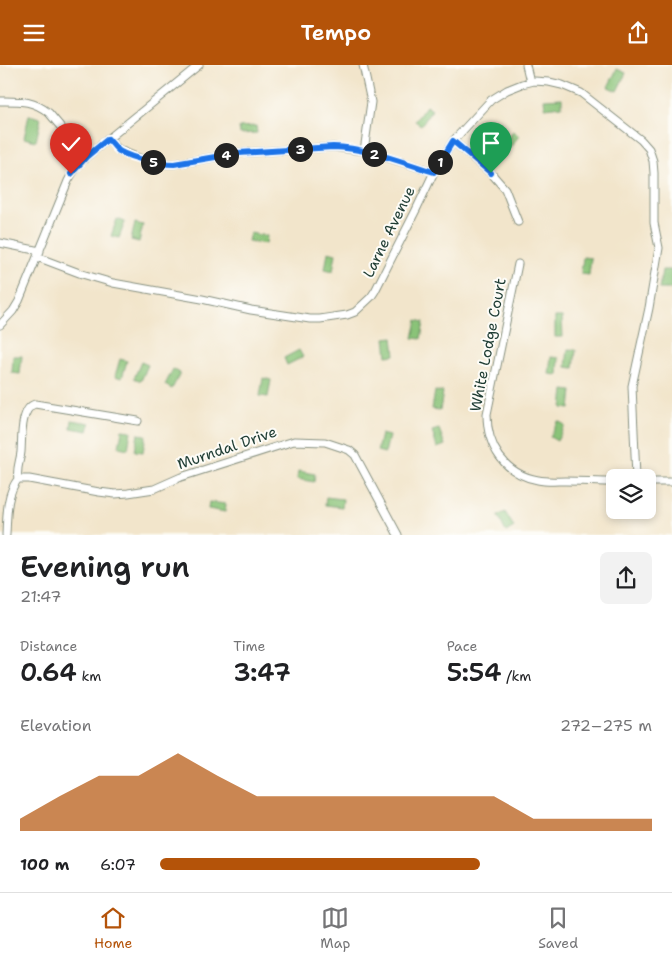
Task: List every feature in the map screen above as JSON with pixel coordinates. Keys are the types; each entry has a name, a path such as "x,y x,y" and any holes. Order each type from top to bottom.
{"street":[{"path":"0,325 13,311 19,301 71,174 86,157 198,65"},
{"path":"363,65 371,102 364,151"},
{"path":"526,65 530,82"},
{"name":"Larne Avenue","path":"0,243 38,254 82,274 113,283 251,310 310,319 347,315 360,309 375,291 434,172 453,141 470,122 497,95 515,86 542,81 569,87 582,93 641,140 651,154 654,173 654,223 659,252 632,386 636,469"},
{"path":"0,101 30,102 43,109 49,113 86,157"},
{"path":"108,139 116,149 122,152 144,160 166,164 239,153 333,147 364,151 434,172"},
{"path":"453,141 491,173 505,189 518,222"},
{"name":"White Lodge Court","path":"518,263 487,413 487,429 490,440 500,458 507,465 529,478 547,481 606,482"},
{"path":"6,535 9,500 18,479 17,469 21,451 22,427 29,406 35,404 138,421"},
{"name":"Murndal Drive","path":"18,479 24,478 107,493 134,493 154,489 181,477 294,441 325,442 349,450 355,455 398,535"},
{"path":"656,482 672,482"}],"green space":[{"path":"617,69 626,73 617,91 608,87"},
{"path":"562,98 562,106 545,108 544,99"},
{"path":"426,106 432,110 421,125 415,121"},
{"path":"29,115 41,118 36,141 24,138"},
{"path":"256,126 257,133 240,134 239,127"},
{"path":"513,131 519,136 508,150 502,145"},
{"path":"117,219 125,222 119,238 111,236"},
{"path":"135,223 143,225 139,242 131,240"},
{"path":"250,233 267,236 266,244 248,241"},
{"path":"328,252 336,254 333,271 325,269"},
{"path":"583,257 591,258 589,275 581,274"},
{"path":"662,270 672,270 672,289 659,289"},
{"path":"555,317 562,317 563,337 555,337"},
{"path":"417,320 424,322 421,339 413,338"},
{"path":"393,337 395,355 387,356 385,338"},
{"path":"568,349 576,350 574,368 566,367"},
{"path":"299,350 303,357 287,365 284,358"},
{"path":"13,356 22,356 20,374 12,373"},
{"path":"551,357 559,358 558,375 549,374"},
{"path":"120,359 127,361 122,378 115,376"},
{"path":"141,362 148,365 141,381 134,378"},
{"path":"173,369 180,373 172,389 165,385"},
{"path":"263,378 271,380 268,397 260,396"},
{"path":"564,390 572,391 570,409 562,408"},
{"path":"435,391 443,392 440,410 432,409"},
{"path":"72,420 90,423 88,431 71,428"},
{"path":"558,421 565,425 557,441 550,437"},
{"path":"439,429 445,445 437,448 432,431"},
{"path":"122,430 131,431 128,449 119,447"},
{"path":"138,434 146,435 143,452 135,451"},
{"path":"381,434 389,436 385,453 377,451"},
{"path":"298,471 315,474 314,482 297,479"},
{"path":"326,497 343,499 342,507 325,505"},
{"path":"209,502 226,504 225,512 208,509"},
{"path":"505,512 514,527 506,532 498,516"}],"route":[{"path":"71,174 86,157 108,139 119,151 144,160 166,164 239,153 333,147 364,151 434,172 453,141 491,173"}]}
